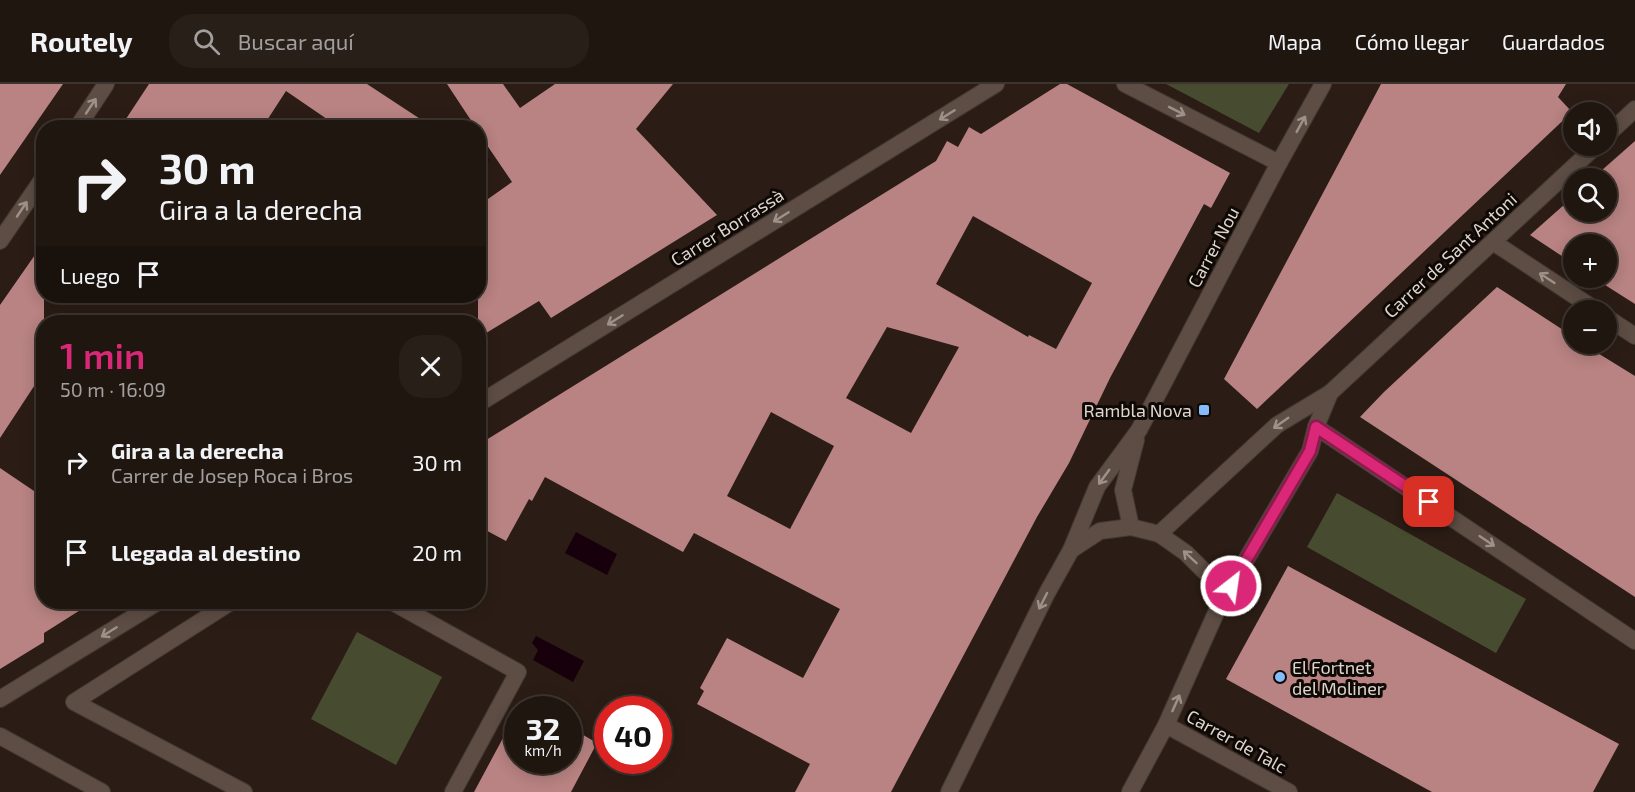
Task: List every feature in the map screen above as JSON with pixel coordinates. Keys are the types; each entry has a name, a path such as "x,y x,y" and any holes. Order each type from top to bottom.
{"street":[{"path":"82,120 106,84"},
{"name":"Carrer Borrassà","path":"486,399 996,84"},
{"path":"1125,84 1279,163"},
{"name":"Carrer Nou","path":"1071,550 1096,488 1139,430 1323,84"},
{"path":"1617,126 1635,109"},
{"name":"Carrer de Sant Antoni","path":"1160,534 1277,424 1330,393 1585,156"},
{"path":"0,241 36,189"},
{"path":"1493,242 1581,300"},
{"path":"1617,324 1635,336"},
{"name":"Carrer de Sant Antoni","path":"1219,606 1310,451 1316,427 1330,393"},
{"path":"1316,427 1635,641"},
{"name":"Carrer Nou","path":"1131,527 1123,490 1139,430"},
{"path":"949,792 1047,593 1071,550 1100,531 1131,527 1160,534 1186,552 1208,575 1219,606 1166,725 1130,792"},
{"path":"0,699 147,609"},
{"path":"220,609 74,702 244,792"},
{"path":"405,609 518,672 453,792"},
{"name":"Carrer de Talc","path":"1166,725 1289,792"},
{"path":"0,736 102,792"}],"green space":[{"path":"1166,84 1289,84 1259,133"},
{"path":"1337,493 1526,599 1496,653 1307,547"},
{"path":"357,632 442,677 396,765 311,719"}],"shaded area":[{"path":"576,532 617,554 607,575 565,553"},
{"path":"536,636 584,661 573,682 533,660 538,650 532,643"}],"building":[{"path":"0,84 63,84 36,120 0,175"},
{"path":"149,84 367,84 422,120 328,120 286,91 267,120 125,120"},
{"path":"447,84 503,84 520,108 555,84 673,84 636,129 717,215 551,318 539,301 486,333 486,315 478,315 478,303 486,303 486,200 512,182 486,144 486,120 471,120"},
{"path":"1060,84 1067,84 1230,173 1211,208 1204,204 1110,378 1069,463 1037,517 891,792 795,792 810,764 697,704 704,691 700,688 727,638 803,678 840,609 694,533 683,552 545,477 532,501 529,499 506,541 486,530 486,440 936,161 947,141 958,147 969,127 981,134","holes":["973,216 1092,283 1056,349 1029,335 1028,337 936,284","887,327 959,347 911,433 846,398","771,412 834,446 790,529 727,496"]},
{"path":"1381,84 1566,84 1558,97 1563,102 1563,120 1257,409 1224,379"},
{"path":"1635,141 1635,304 1610,288 1617,288 1617,234 1563,234 1563,257 1530,235 1563,206 1563,222 1617,222 1617,168 1604,168"},
{"path":"36,253 36,303 44,303 44,315 36,315 36,383 0,438 0,305"},
{"path":"1497,287 1563,330 1563,354 1599,354 1635,376 1635,597 1360,417"},
{"path":"0,468 36,494 36,609 82,609 44,633 44,642 0,669"},
{"path":"1288,566 1619,744 1593,792 1432,792 1226,679"},
{"path":"582,734 594,741 594,749 582,771"},
{"path":"504,736 504,774 581,774 571,792 474,792"}],"place":[{"name":"Rambla Nova","path":"1204,410"},
{"name":"El Fortnet del Moliner","path":"1280,677"}],"route":[{"path":"1231,586 1310,451 1316,427 1429,502"}]}
